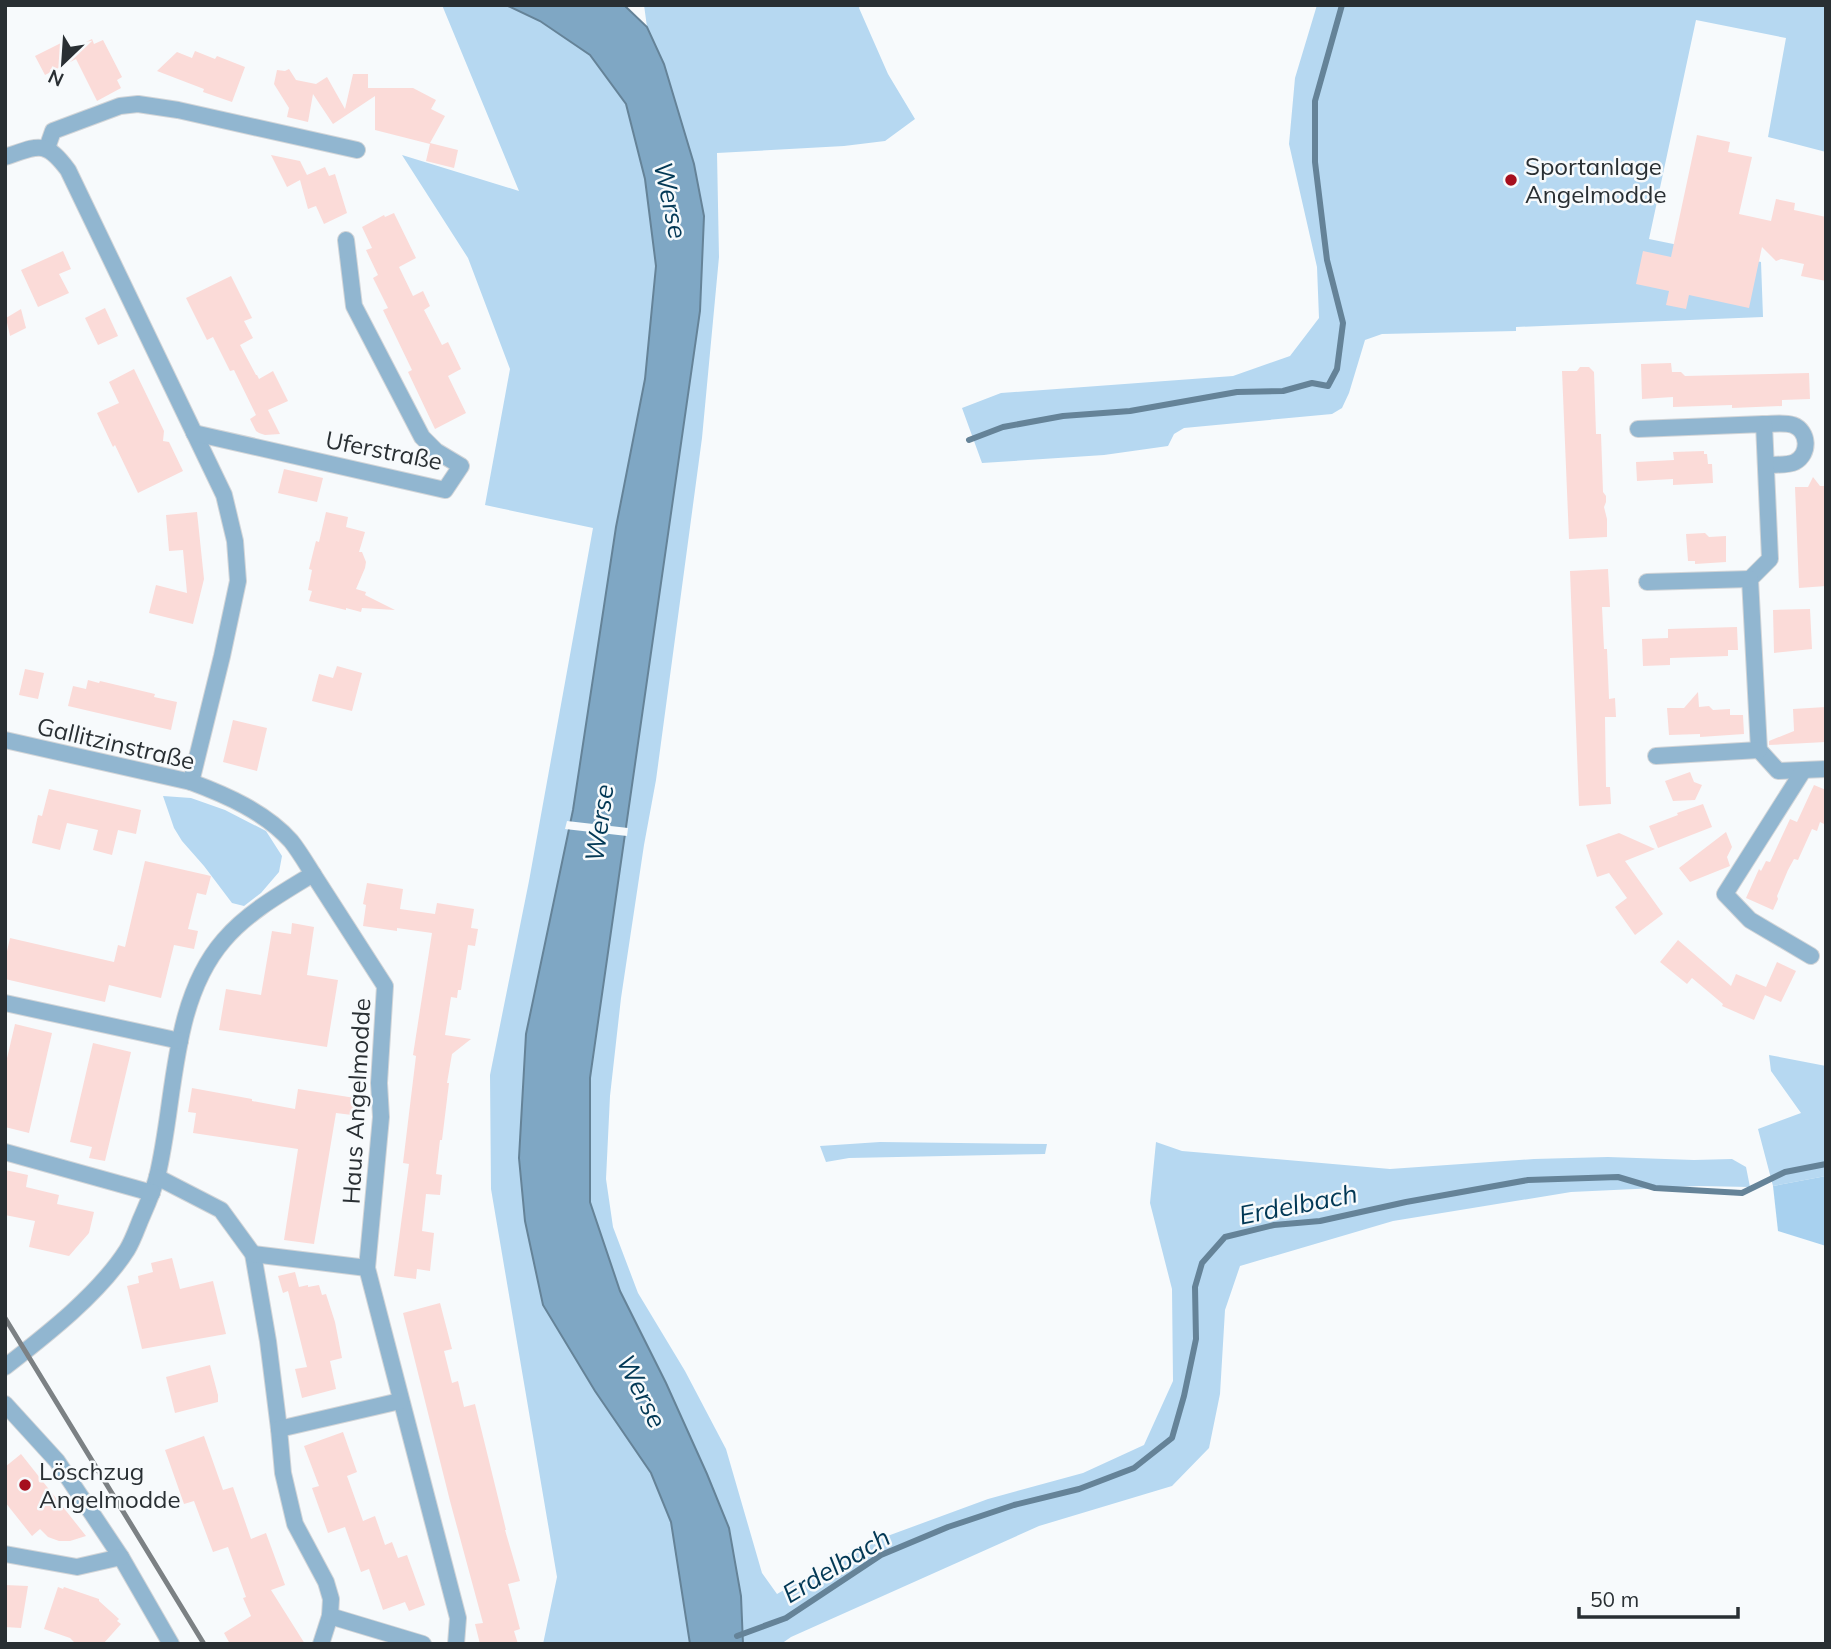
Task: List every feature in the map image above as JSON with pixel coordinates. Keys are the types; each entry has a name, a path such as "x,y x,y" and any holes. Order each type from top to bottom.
{"street":[{"path":"47,148 53,131 120,106 138,104 178,110 356,150"},
{"path":"5,157 36,147 47,148 68,170 223,495 235,541 238,581 191,782"},
{"name":"Uferstraße","path":"194,433 445,490 461,466 436,451 422,437 354,306 346,240"},
{"path":"1638,429 1785,423 1797,427 1805,437 1802,455 1793,463 1767,464"},
{"path":"1647,582 1750,579 1770,559 1764,424"},
{"path":"1750,579 1759,750 1778,771 1826,769"},
{"name":"Gallitzinstraße","path":"5,740 191,782 217,792"},
{"path":"1656,756 1759,750"},
{"path":"1803,771 1725,894 1750,920 1811,956"},
{"name":"Haus Angelmodde","path":"217,792 249,808 283,832 293,843 385,986 381,1117 367,1268 458,1618 456,1644"},
{"path":"5,1367 92,1294 128,1250 155,1185 180,1041 192,996 205,969 222,942 240,923 261,906 313,874"},
{"path":"5,1003 180,1041"},
{"path":"5,1152 155,1185 221,1210 253,1254 268,1341 283,1473 295,1524 326,1582 331,1599 330,1616 321,1644"},
{"path":"253,1254 367,1268"},
{"path":"279,1429 400,1401"},
{"path":"5,1404 57,1461 121,1556 171,1644"},
{"path":"5,1554 77,1567 121,1556"},
{"path":"330,1616 423,1644"}],"shaded area":[{"path":"442,5 506,5 540,21 590,55 626,104 645,179 656,266 645,379 616,527 573,810 526,1034 595,1391 651,1473 671,1522 690,1644 543,1644 557,1577 491,1189 490,1075 529,881 593,528 485,505 510,369 468,258 402,155 519,191"},
{"path":"644,5 860,5 888,74 915,119 885,141 717,153 719,257 702,438 656,780 621,998 610,1096 606,1179 613,1227 638,1293 685,1371 726,1449 762,1573 777,1594 863,1545 988,1499 1083,1473 1144,1445 1173,1381 1172,1289 1150,1203 1156,1142 1182,1151 1390,1169 1534,1159 1732,1159 1746,1167 1750,1187 1699,1186 1571,1192 1393,1221 1240,1266 1225,1310 1220,1394 1209,1448 1172,1486 1039,1526 791,1637 781,1644 743,1644 741,1596 729,1528 666,1383 620,1291 590,1202 590,1078 700,311 704,216 694,164 664,64 647,27"},
{"name":"Sportanlage Angelmodde","path":"1317,5 1826,5 1826,152 1768,137 1786,38 1696,20 1649,239 1761,262 1763,317 1516,327 1516,331 1382,334 1365,340 1349,393 1342,408 1332,414 1184,428 1174,434 1168,446 1104,455 982,463 962,408 1001,393 1233,376 1290,356 1319,318 1317,267 1289,144 1295,78"},
{"path":"163,796 191,798 225,810 266,831 282,856 279,872 261,893 244,906 232,903 182,841 174,828"},
{"path":"1769,1055 1826,1066 1826,1176 1773,1186 1758,1129 1801,1113 1771,1071"},
{"path":"880,1142 1047,1144 1045,1154 849,1158 826,1162 820,1146"},
{"path":"1826,1176 1826,1246 1778,1231 1773,1186"}],"water":[{"name":"Werse","path":"506,5 624,5 647,27 664,64 694,164 704,216 700,311 590,1078 590,1202 620,1291 666,1383 729,1528 741,1596 743,1644 690,1644 671,1522 651,1473 595,1391 543,1305 525,1221 519,1158 526,1034 573,810 616,527 645,379 656,266 645,179 626,104 590,55 540,21"}],"pier":[{"path":"567,821 628,828 627,836 565,829"}],"building":[{"path":"92,39 94,44 103,40 122,77 117,80 121,88 97,101 76,59 45,75 35,56 67,40 72,49"},
{"path":"195,51 245,67 232,102 157,71 177,52 192,58"},
{"path":"289,69 296,80 316,84 327,77 345,109 353,74 368,74 368,88 413,88 436,100 431,109 445,116 430,143 458,150 454,168 426,161 430,144 375,130 375,96 333,124 313,94 308,122 287,117 289,108 274,84 277,70"},
{"path":"1697,135 1730,142 1728,152 1752,157 1739,214 1771,221 1776,199 1795,203 1794,210 1826,217 1826,281 1801,276 1804,264 1781,259 1776,261 1762,247 1749,308 1689,295 1686,309 1666,305 1669,291 1636,284 1643,251 1671,257"},
{"path":"271,155 300,161 307,175 325,167 329,176 335,174 347,213 324,224 316,206 308,209 300,180 287,187"},
{"path":"394,213 416,258 399,267 413,296 423,291 430,306 424,310 442,345 448,342 461,369 448,376 466,413 435,429 408,372 412,370 383,310 388,308 373,278 378,275 366,250 372,248 362,227 384,215 385,217"},
{"path":"63,251 71,269 59,274 69,293 38,307 21,270"},
{"path":"231,276 252,318 244,321 253,338 240,345 259,379 273,371 288,401 268,410 280,434 265,435 256,431 250,419 256,415 234,370 230,371 213,337 207,340 186,298"},
{"path":"105,308 118,336 98,345 85,318"},
{"path":"21,309 26,328 10,336 6,318"},
{"path":"1671,363 1672,372 1681,372 1685,376 1809,373 1810,399 1782,400 1782,406 1732,408 1732,405 1673,407 1673,397 1642,399 1641,364"},
{"path":"1580,367 1589,367 1594,372 1596,434 1601,434 1607,537 1569,539 1562,371 1577,371"},
{"path":"134,369 164,431 163,441 169,442 183,471 138,493 97,413 119,403 109,382"},
{"path":"1704,451 1708,464 1712,464 1713,483 1673,485 1673,479 1637,481 1636,462 1674,460 1673,452"},
{"path":"284,469 323,478 317,502 278,493"},
{"path":"1813,477 1820,486 1826,486 1826,586 1799,588 1795,487 1808,487"},
{"path":"197,512 204,579 193,624 149,613 156,585 187,593 183,550 169,551 166,515"},
{"path":"326,512 348,517 346,527 365,532 359,552 362,552 366,562 356,589 395,610 362,608 361,612 309,601 312,570 309,569"},
{"path":"1705,533 1709,537 1726,536 1726,562 1695,564 1695,561 1688,561 1686,534"},
{"path":"1608,569 1610,607 1602,607 1609,699 1615,698 1616,717 1605,717 1606,787 1610,787 1611,804 1579,806 1570,571"},
{"path":"1810,609 1812,649 1774,653 1773,610"},
{"path":"1737,627 1738,650 1728,650 1728,656 1670,658 1670,665 1643,666 1642,639 1668,638 1668,629"},
{"path":"337,666 362,673 352,711 312,701 319,674 333,678"},
{"path":"25,669 44,673 38,699 19,695"},
{"path":"88,680 155,694 154,697 177,702 171,730 68,706 73,686 86,689"},
{"path":"1698,692 1699,707 1730,709 1730,715 1743,715 1744,734 1700,737 1700,734 1669,735 1667,708 1684,708"},
{"path":"1826,707 1826,742 1769,745 1769,741 1794,731 1793,709"},
{"path":"233,720 267,728 257,771 223,762"},
{"path":"1690,772 1694,782 1702,785 1695,800 1673,801 1665,781"},
{"path":"1814,785 1826,790 1826,825 1820,822 1817,831 1812,829 1798,860 1794,859 1788,870 1773,910 1746,898 1759,869 1761,871 1766,861 1770,862 1790,819 1797,822"},
{"path":"49,789 141,810 136,834 118,830 112,855 93,850 98,830 67,823 60,850 32,843 38,815 42,816"},
{"path":"1703,804 1712,827 1658,848 1649,826"},
{"path":"1726,832 1732,847 1727,857 1730,866 1690,882 1679,868"},
{"path":"1619,833 1655,849 1625,861 1663,914 1635,935 1615,907 1627,898 1609,873 1597,877 1586,845"},
{"path":"145,861 211,876 206,895 197,893 188,929 198,931 194,949 174,945 161,998 109,985 105,1002 5,979 5,960 10,938 114,962 118,945 125,947"},
{"path":"367,883 403,889 400,909 435,914 437,903 474,909 471,928 478,929 475,946 468,945 461,990 458,990 457,998 451,997 445,1035 471,1039 452,1054 436,1174 442,1175 440,1195 426,1194 422,1231 434,1233 430,1271 417,1269 416,1279 394,1276 409,1164 403,1163 416,1056 413,1055 432,933 363,926"},
{"path":"292,923 314,927 307,975 338,980 327,1047 219,1030 226,989 261,995 272,931 291,934"},
{"path":"1678,940 1731,986 1736,974 1766,987 1777,962 1796,971 1781,1002 1765,995 1754,1020 1722,1006 1723,1004 1692,978 1687,984 1660,962"},
{"path":"15,1024 52,1033 29,1133 5,1127 5,1067"},
{"path":"93,1043 131,1052 105,1161 89,1158 92,1147 70,1142"},
{"path":"192,1088 295,1109 298,1089 355,1098 352,1115 336,1113 314,1244 284,1240 298,1149 193,1133 196,1113 188,1112"},
{"path":"5,1170 28,1175 26,1187 59,1195 57,1204 94,1212 89,1233 69,1256 29,1247 35,1221 5,1215"},
{"path":"172,1258 180,1289 213,1281 226,1334 142,1349 127,1286 139,1283 138,1276 153,1272 151,1263"},
{"path":"295,1272 299,1287 319,1285 322,1295 326,1294 342,1358 330,1361 336,1389 302,1398 295,1369 307,1367 288,1291 283,1293 278,1276"},
{"path":"440,1303 452,1349 444,1351 452,1383 458,1381 464,1407 475,1404 520,1581 508,1584 520,1629 514,1631 518,1644 480,1644 475,1624 483,1623 403,1313"},
{"path":"210,1365 218,1402 175,1413 166,1377"},
{"path":"343,1432 357,1472 347,1476 363,1521 375,1516 385,1545 392,1542 398,1558 407,1555 425,1605 409,1611 405,1602 383,1610 369,1569 361,1572 345,1527 328,1533 312,1488 319,1486 304,1446"},
{"path":"204,1436 223,1490 233,1487 251,1539 266,1533 285,1585 271,1590 305,1644 230,1644 224,1633 251,1616 243,1598 246,1597 228,1547 213,1552 194,1501 184,1504 165,1450"},
{"name":"Löschzug Angelmodde","path":"21,1454 86,1536 59,1541 48,1537 40,1529 32,1536 5,1502 5,1467"},
{"path":"5,1585 28,1586 21,1628 5,1627"},
{"path":"58,1587 99,1599 121,1624 103,1644 76,1644 70,1638 44,1629"}],"waterway":[{"path":"969,440 1003,427 1063,416 1130,411 1237,392 1283,391 1312,383 1328,386 1337,369 1343,323 1327,260 1315,162 1315,101 1342,5"},
{"name":"Erdelbach","path":"737,1636 786,1618 881,1555 948,1527 1014,1505 1079,1489 1134,1468 1172,1438 1196,1339 1195,1287 1202,1263 1225,1237 1274,1225 1320,1221 1528,1180 1618,1177 1655,1188 1742,1193 1785,1172 1826,1164"}],"railway":[{"path":"5,1318 204,1644"}],"place":[{"name":"Sportanlage Angelmodde","path":"1511,180"},
{"name":"Löschzug Angelmodde","path":"25,1485"}]}
